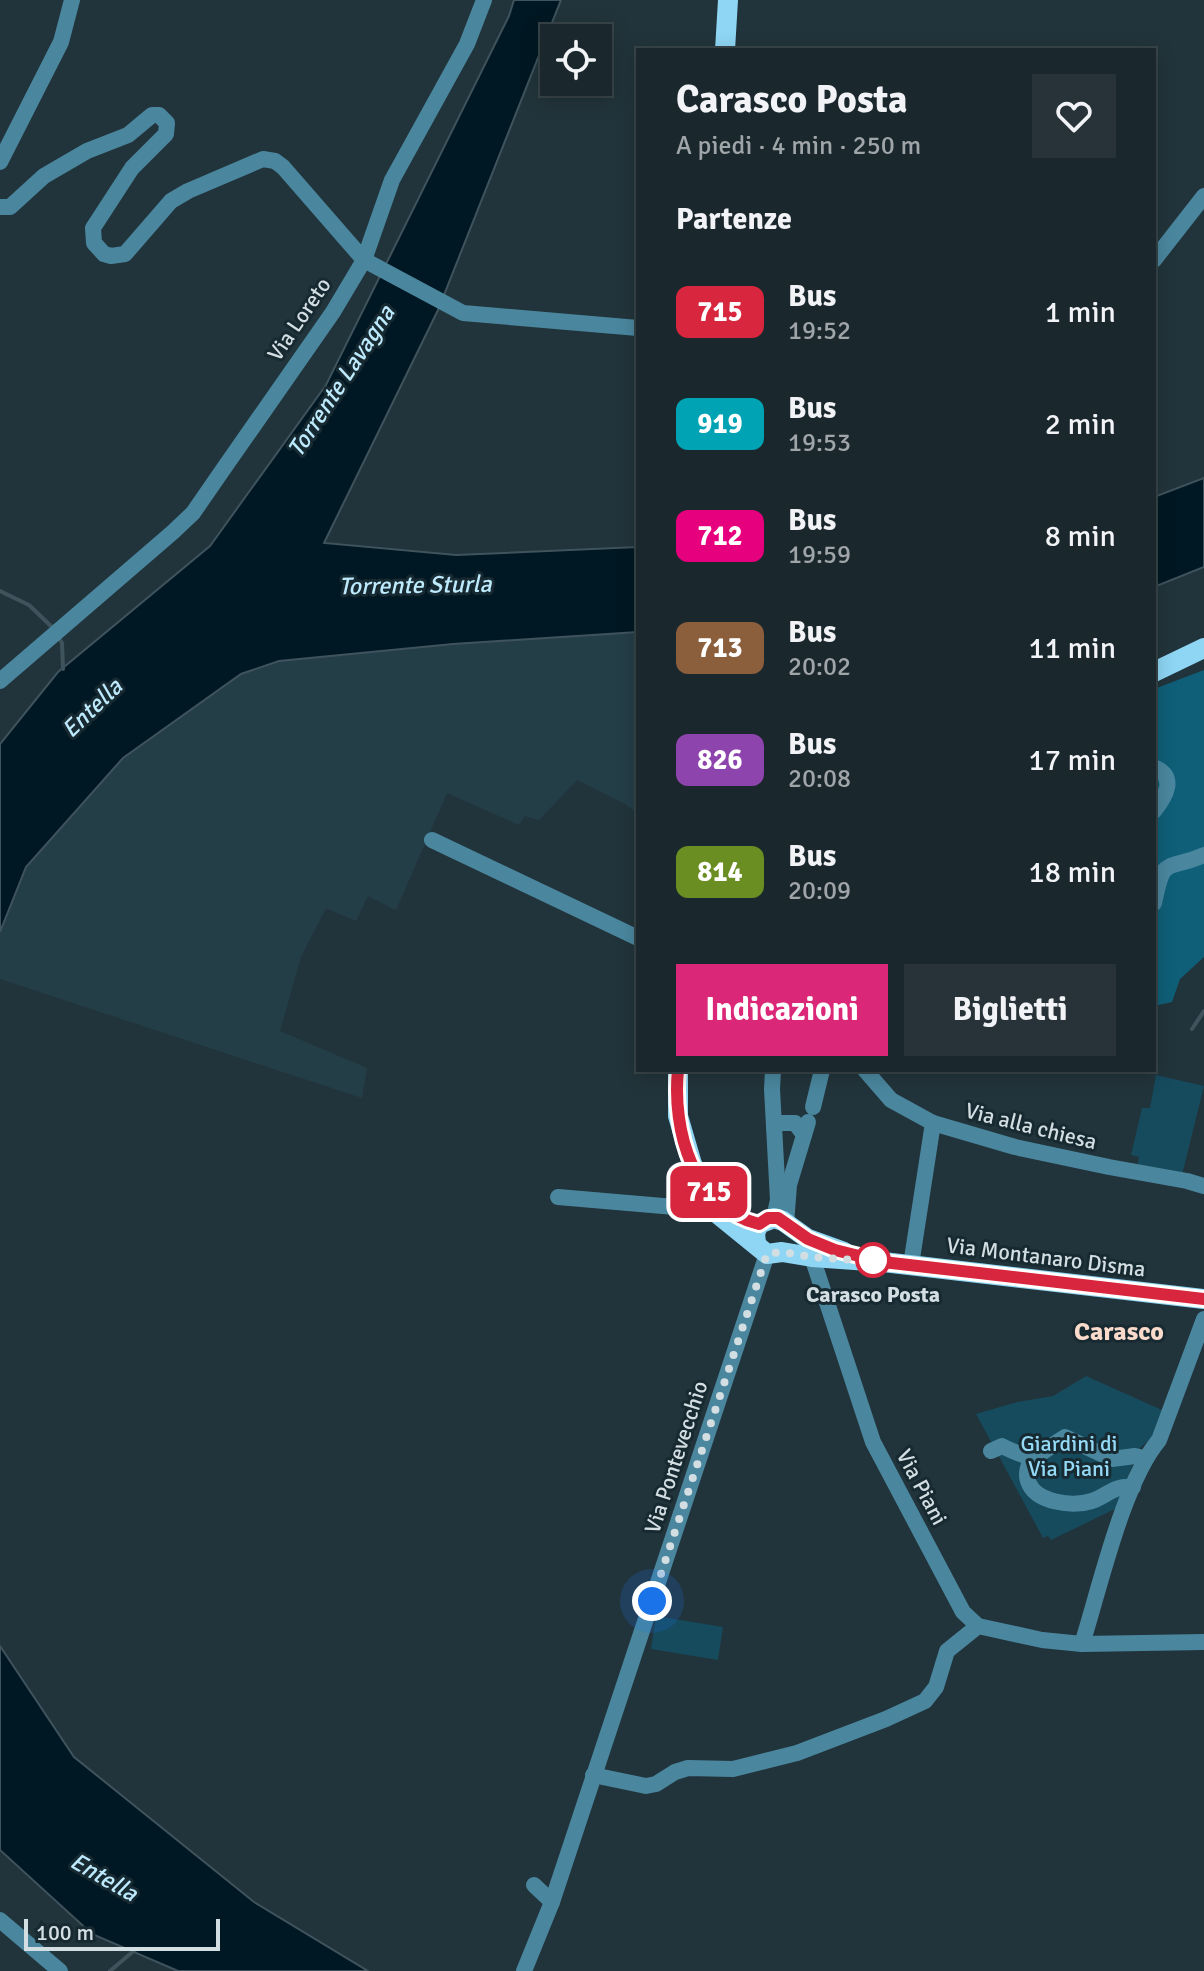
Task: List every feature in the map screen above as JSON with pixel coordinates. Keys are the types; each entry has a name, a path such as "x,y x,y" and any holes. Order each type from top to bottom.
{"main road":[{"path":"725,48 728,0"},
{"path":"1156,671 1204,648"},
{"name":"Via Montanaro Disma","path":"678,1072 678,1116 684,1144 714,1208 727,1223 773,1235 808,1239 835,1250 883,1262"},
{"name":"Via Montanaro Disma","path":"703,1186 734,1214 812,1257 883,1262 1204,1299"}],"street":[{"path":"0,162 61,42 72,0"},
{"name":"Via Loreto","path":"0,681 193,513 368,264 392,180 467,44 484,0"},
{"path":"0,207 10,207 44,176 87,151 128,135 152,115 159,115 167,123 166,134 132,168 93,228 94,243 104,254 125,254 171,201 263,159 275,161 283,167 368,264 447,306 463,313 636,328"},
{"path":"1156,257 1204,196"},
{"path":"1156,768 1168,780 1167,793 1156,808"},
{"path":"432,840 636,937"},
{"path":"1156,888 1164,870 1204,855"},
{"path":"773,1072 778,1200 773,1235"},
{"path":"773,1235 821,1072"},
{"name":"Via alla chiesa","path":"867,1072 891,1100 933,1123 1015,1147 1204,1186"},
{"path":"774,1127 780,1123 809,1121"},
{"path":"911,1265 933,1123"},
{"path":"558,1197 714,1208"},
{"name":"Via Pontevecchio","path":"524,1971 551,1905 773,1235"},
{"name":"Via Piani","path":"812,1257 873,1442 963,1612 978,1626"},
{"path":"1082,1644 1117,1529 1144,1458 1159,1440 1204,1319"},
{"path":"991,1451 1002,1446 1017,1454 1032,1456 1044,1453 1065,1437 1108,1458 1144,1458"},
{"path":"1032,1456 1027,1476 1032,1488 1059,1502 1096,1507 1121,1486 1133,1487"},
{"path":"593,1775 646,1786 688,1768 733,1769 797,1753 886,1719 925,1701 936,1687 947,1651 978,1626 1042,1640 1082,1644 1204,1642"},
{"path":"534,1885 551,1905"},
{"path":"0,1920 60,1971"}],"shaded area":[{"path":"636,632 636,812 577,780 539,820 525,816 519,825 447,793 396,910 368,896 356,921 326,908 301,957 280,1031 367,1068 362,1098 0,979 0,932 26,867 123,758 241,674 279,661 453,644"},
{"path":"1204,670 1204,957 1180,979 1172,1002 1156,1006 1156,688"}],"green space":[{"path":"1156,1075 1204,1086 1182,1175 1137,1167 1139,1157 1131,1155 1142,1108 1150,1108"},
{"name":"Giardini di Via Piani","path":"1086,1376 1162,1410 1152,1437 1139,1449 1115,1509 1051,1540 1048,1536 1043,1538 976,1414 1053,1396"},
{"path":"656,1616 723,1627 718,1660 651,1649"}],"water":[{"path":"514,0 561,0 551,24 540,24 540,53 438,310 324,543 456,555 636,547 636,632 453,644 279,661 241,674 123,758 26,867 0,932 0,744 58,672 210,546 326,385 509,16"},
{"path":"1204,478 1204,567 1156,586 1156,496"},
{"name":"Entella","path":"0,1646 74,1757 254,1902 368,1971 178,1971 92,1934 0,1850"}],"waterway":[{"path":"0,591 29,605 53,628"},
{"path":"57,635 62,643 63,669"},
{"path":"1192,1029 1204,1011"},
{"path":"110,1971 136,1949"}],"bus line":[{"name":"715","path":"678,1072 678,1116 692,1164 703,1186 746,1221 759,1224 768,1218 778,1218 808,1239 835,1250 883,1262 1204,1299"}],"place":[{"name":"Carasco Posta","path":"873,1260"}],"district":[{"name":"Carasco","path":"1119,1332"}],"route":[{"path":"652,1601 767,1254 782,1252 883,1262 873,1260"}],"water label":[{"name":"Torrente Lavagna","path":"341,381"},
{"name":"Torrente Sturla","path":"415,585"}]}
